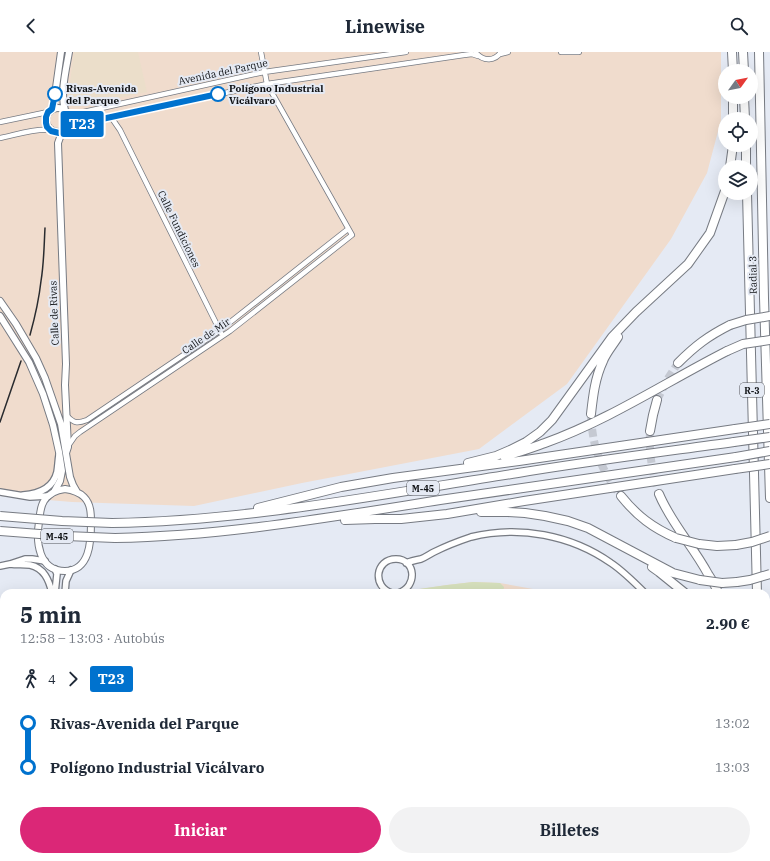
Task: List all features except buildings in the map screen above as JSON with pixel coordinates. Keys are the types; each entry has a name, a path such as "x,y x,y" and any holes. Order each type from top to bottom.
{"highway":[{"path":"732,52 732,64"},
{"path":"743,52 744,64"},
{"name":"Radial 3","path":"758,52 770,498"},
{"path":"468,463 496,456 526,442 540,432 552,420 612,337 636,312 688,264 710,233 722,200"},
{"name":"Radial 3","path":"747,200 757,589"},
{"path":"591,414 596,379 603,360 636,312"},
{"path":"678,363 706,338 730,325 746,320 770,316"},
{"path":"416,474 516,454 567,435 636,401 727,351 743,344 770,340"},
{"path":"650,431 657,400"},
{"path":"249,513 256,509 342,486 416,474 519,461 770,424"},
{"name":"M-45","path":"0,516 112,523 175,521 295,508 518,473 770,437"},
{"name":"M-45","path":"0,531 115,538 149,537 250,528 329,518 523,487 770,452"},
{"path":"329,518 342,520 375,518 401,519 446,514 532,499 770,464"},
{"path":"659,494 664,507 702,563 716,589"},
{"path":"621,496 629,507 649,524 676,538 699,544 716,546 736,545 770,536"},
{"path":"446,514 508,512 525,513 568,521 588,528 673,573 700,580 722,583 737,582 770,574"},
{"path":"597,533 660,572 680,589"}],"main road":[{"path":"61,52 54,102 46,116 45,121 50,130 56,133 62,132 68,128 70,120 63,102 69,52"},
{"path":"50,111 59,108 67,112"},
{"name":"Calle de Rivas","path":"62,132 58,143 68,447 66,454 70,477 77,492"},
{"path":"0,301 16,324 36,358 45,378 61,424 66,454"},
{"path":"0,316 29,362 38,381 53,425 62,471 60,481 54,492"},
{"path":"65,489 77,492 87,501 91,513 91,543 83,562 78,567 66,571 55,569 50,567 44,561 40,554 38,527 40,510 48,496 54,492 65,489"}],"street":[{"path":"262,52 267,84 348,229"},
{"name":"Avenida del Parque","path":"67,112 79,113 264,72 406,52"},
{"path":"501,53 508,52"},
{"path":"561,52 580,52"},
{"name":"Avenida del Parque","path":"68,128 74,125 267,84 472,54 476,54 484,59 490,60 496,58 501,53"},
{"path":"0,122 50,111"},
{"name":"Calle Fundiciones","path":"119,116 120,130"},
{"name":"Calle Fundiciones","path":"111,117 120,130 222,336"},
{"path":"0,138 38,130 50,130"},
{"name":"Calle de Mir","path":"67,416 77,423 87,420 219,331 348,229 352,235 233,329 80,432 75,436 68,447"},
{"path":"22,496 38,493 49,486 56,476 59,452"},
{"path":"0,492 30,497 48,496"},
{"path":"406,563 422,558 452,543 472,537 506,532 532,533 565,540 590,550 612,563 641,589"},
{"path":"412,570 422,558"},
{"path":"0,566 32,559 44,561"},
{"path":"385,589 380,583 378,576 380,568 386,562 394,559 403,560 412,570 413,575 411,584 406,589"},
{"path":"10,564 32,566 40,569 46,574 51,589"},
{"path":"55,569 57,574 55,589"},
{"path":"65,589 66,581 72,570"}],"shaded area":[{"path":"0,52 721,52 721,64 718,64 718,104 721,104 721,112 718,112 718,131 707,173 671,239 567,384 479,449 302,483 194,506 72,502 0,496"},
{"path":"74,52 138,52 147,92 75,107 68,97"},
{"path":"473,582 500,583 533,589 420,589"}],"green space":[{"path":"473,582 500,583 504,587 504,589 419,589"}],"tunnel":[{"path":"657,400 678,363"},
{"path":"591,417 592,429 599,459 608,477 621,496"},
{"path":"650,431 650,448 654,478 659,494"}],"railway":[{"path":"30,335 37,308 40,288 45,228"},
{"path":"0,422 21,361"}],"bus line":[{"name":"T23","path":"55,94 52,109 47,114 45,121 47,127 57,133 64,132 74,125 218,94"}],"place":[{"name":"Rivas-Avenida del Parque","path":"55,94"},
{"name":"Polígono Industrial Vicálvaro","path":"218,94"}]}
